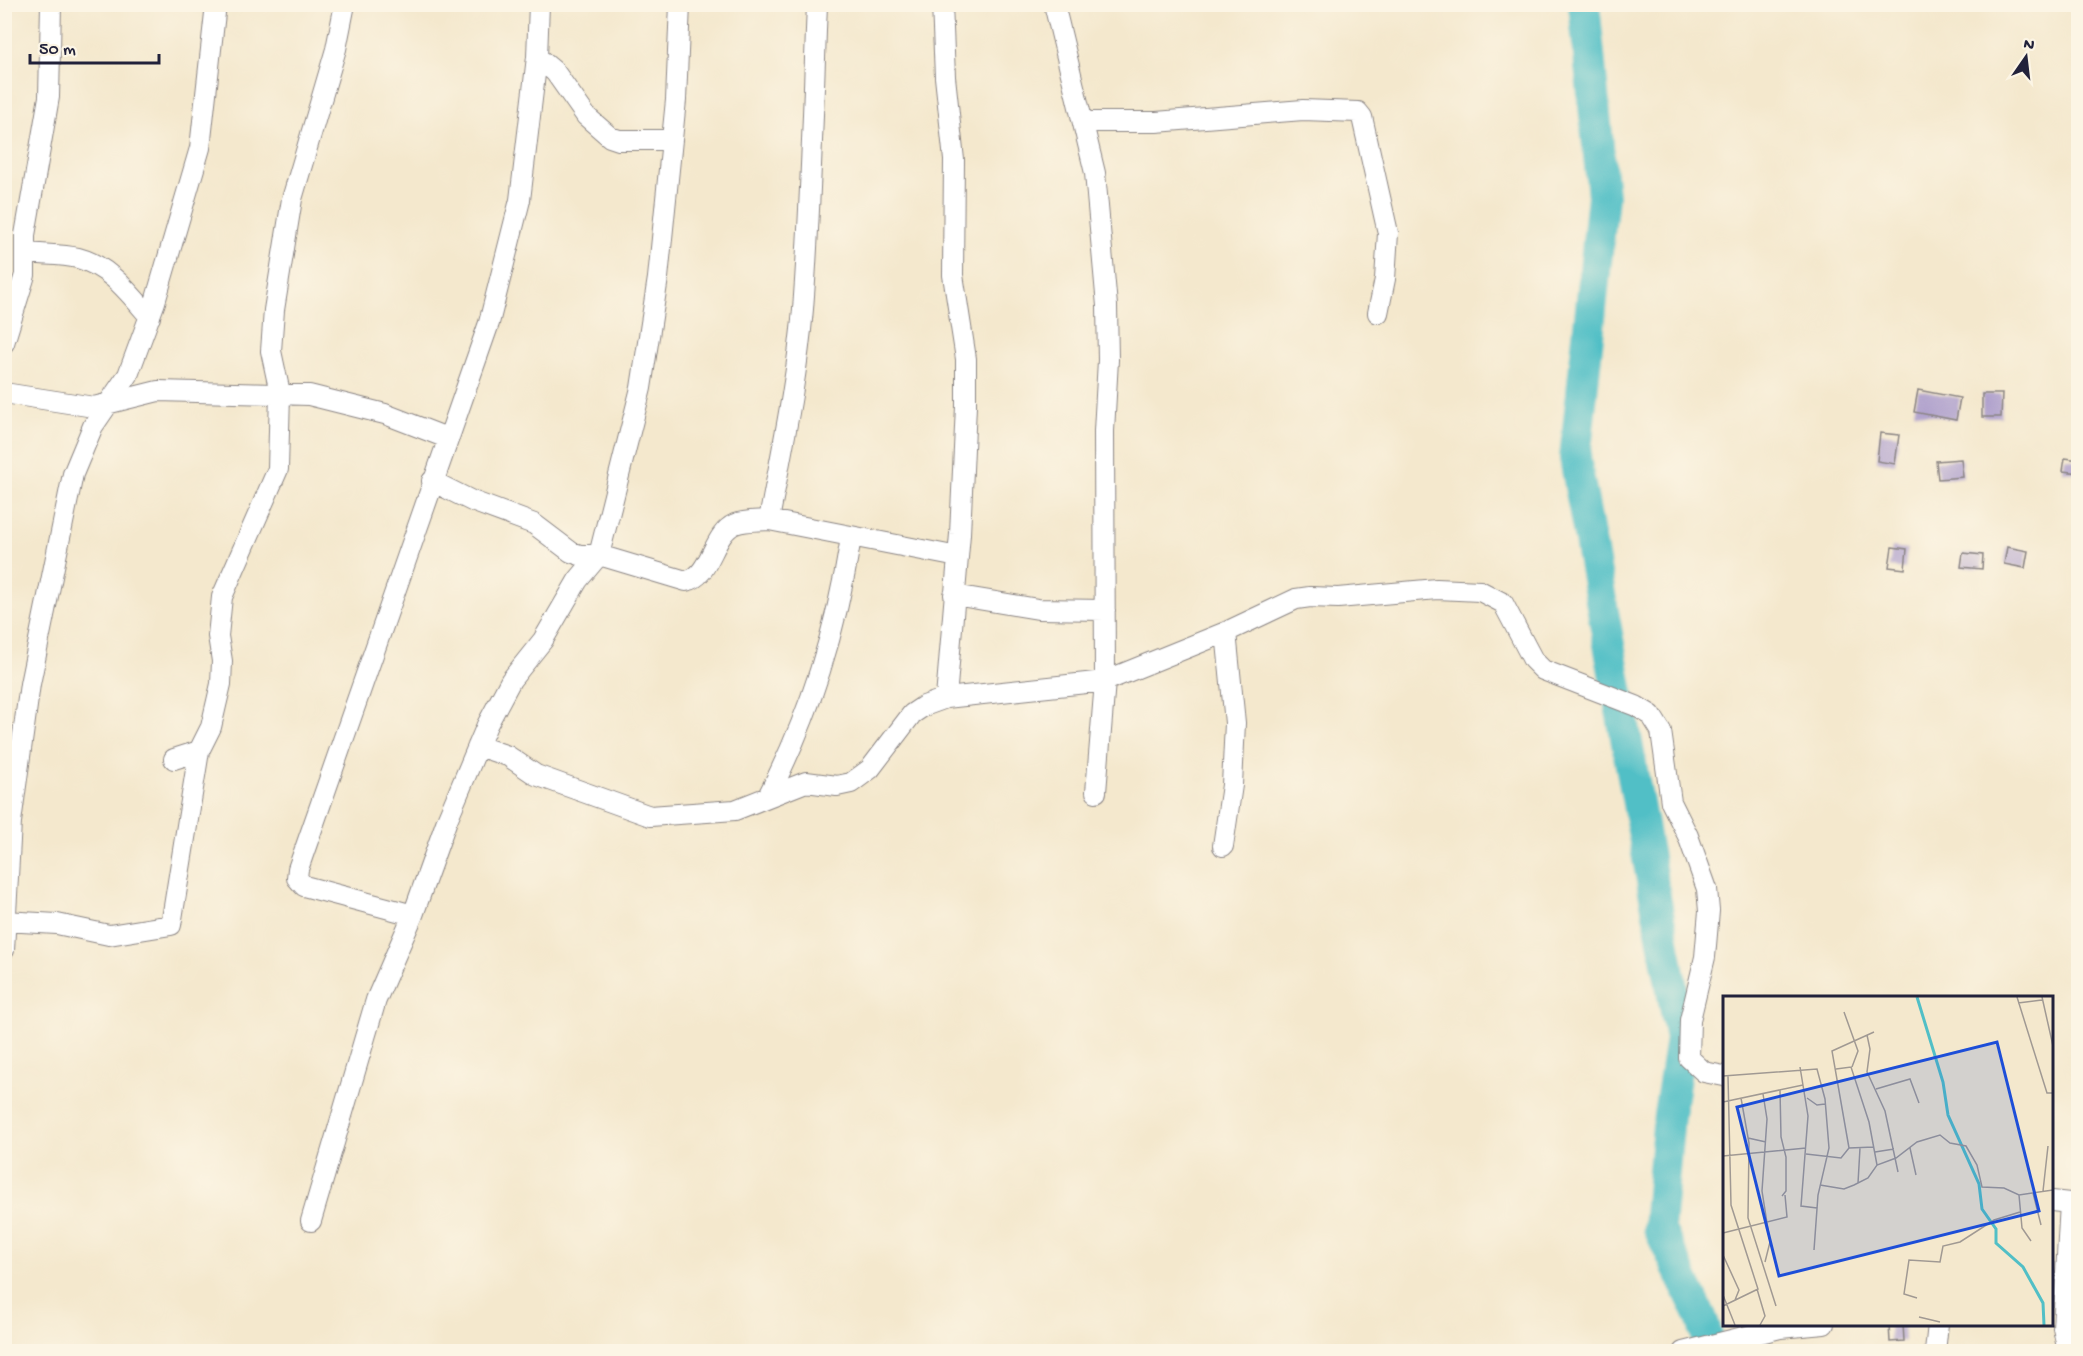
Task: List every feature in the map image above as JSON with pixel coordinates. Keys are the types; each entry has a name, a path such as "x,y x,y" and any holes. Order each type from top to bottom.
{"street":[{"path":"4,343 23,290 27,253 26,235 49,97 51,4"},
{"path":"4,950 11,822 30,684 73,474 93,426 113,401 128,375 150,317 200,148 216,4"},
{"path":"6,921 57,924 109,935 171,925 199,751 211,727 221,684 222,661 218,636 222,597 278,469 280,393 271,351 274,310 292,200 336,49 345,4"},
{"path":"413,915 304,886 297,878 301,860 432,481 489,323 520,200 537,57 539,4"},
{"path":"311,1221 376,1000 413,915 447,820 478,746 511,680 543,640 578,580 599,555 641,388 658,278 672,140 680,4"},
{"path":"769,520 787,420 802,311 812,177 817,4"},
{"path":"942,4 954,160 953,275 966,359 966,406 958,557 946,698"},
{"path":"1054,4 1095,173 1107,306 1108,360 1104,431 1105,681 1096,792"},
{"path":"537,57 555,72 586,116 610,137 619,140 672,140"},
{"path":"1084,122 1156,122 1303,110 1358,112 1362,117 1376,173 1388,233 1378,313"},
{"path":"27,253 78,258 90,263 118,281 150,317"},
{"path":"4,393 93,407 158,391 309,394 385,414 447,438"},
{"path":"432,481 472,501 534,524 571,552 580,555 599,555 689,581 697,577 726,530 743,522 769,520 851,538 958,557"},
{"path":"768,796 788,759 826,659 843,590 851,538"},
{"path":"478,746 508,756 536,775 650,816 735,810 806,782 837,786 851,783 870,769 912,714 946,698 1105,681 1226,632 1296,599 1338,598 1437,589 1480,591 1503,603 1533,660 1544,670 1636,706 1651,715 1661,731 1671,802 1688,836 1707,889 1705,957 1690,1020 1689,1058 1704,1072 1723,1076"},
{"path":"954,595 1038,609 1105,610"},
{"path":"1223,846 1232,785 1236,723 1226,632"},
{"path":"174,759 199,751"},
{"path":"2067,1203 2063,1328 2068,1352"},
{"path":"1683,1352 1780,1328 1802,1326"},
{"path":"1935,1352 1937,1326"}],"building":[{"path":"1918,390 1960,398 1956,420 1914,412"},
{"path":"1982,394 2002,394 2001,417 1982,417"},
{"path":"1880,433 1899,435 1895,464 1877,461"},
{"path":"2065,458 2079,460 2079,473 2063,471"},
{"path":"1961,459 1963,477 1938,479 1936,461"},
{"path":"1892,547 1907,549 1905,569 1889,567"},
{"path":"2007,547 2028,551 2025,568 2004,564"},
{"path":"1963,553 1983,555 1982,569 1961,567"},
{"path":"1889,1326 1903,1326 1904,1341 1890,1342"}],"waterway":[{"path":"1584,4 1603,196 1575,458 1681,1039 1669,1115 1659,1228 1701,1317 1712,1352"}]}
